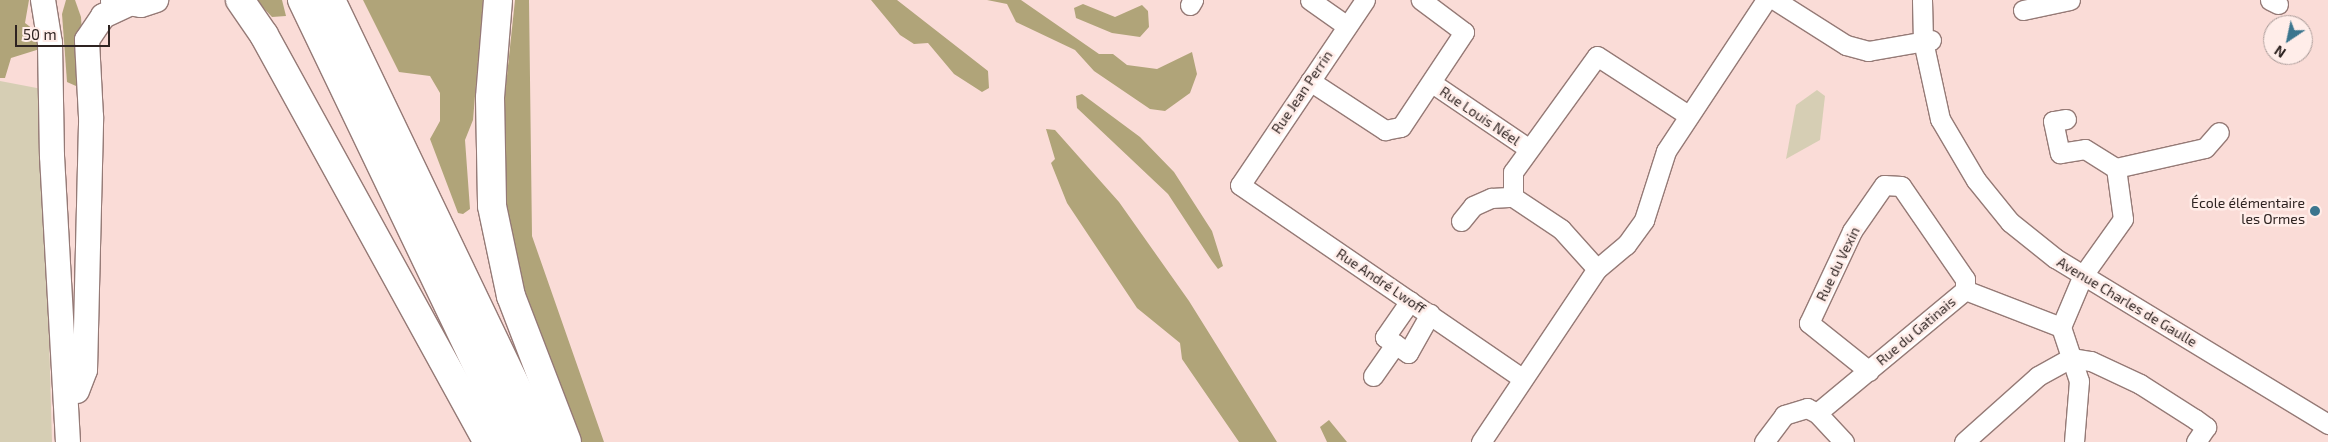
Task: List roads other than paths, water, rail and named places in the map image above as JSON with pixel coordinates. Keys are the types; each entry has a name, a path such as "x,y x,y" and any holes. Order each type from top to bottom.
{"highway":[{"path":"240,0 264,34 488,442"},
{"path":"302,0 514,442"},
{"path":"331,0 543,442"},
{"path":"498,0 490,98 492,206 511,296 566,442"}],"main road":[{"path":"43,0 50,43 68,442"},
{"path":"77,391 85,370 91,117 87,40 103,16 119,2 156,0"},
{"path":"54,134 59,156 80,442"}],"street":[{"path":"1310,0 1347,26"},
{"name":"Rue Jean Perrin","path":"1240,184 1365,0"},
{"path":"1310,81 1385,130 1394,131 1432,83 1464,32 1421,0"},
{"path":"1481,442 1522,378 1597,269 1626,245 1644,220 1666,151 1766,0"},
{"path":"1774,0 1846,45 1868,51 1927,41"},
{"name":"Avenue Charles de Gaulle","path":"1922,0 1927,41 1938,89 1956,146 2010,222 2083,276 2328,424"},
{"name":"Avenue Charles de Gaulle","path":"1927,41 1932,0"},
{"path":"2023,10 2070,0"},
{"path":"1513,197 1513,172 1528,148 1596,56 1688,116"},
{"name":"Rue Louis Néel","path":"1432,83 1528,148"},
{"path":"2066,119 2053,122 2060,153 2085,149 2116,168 2205,148 2219,132"},
{"path":"2074,442 2079,381 2061,327 2083,276 2123,219 2116,168"},
{"name":"Rue André Lwoff","path":"1240,184 1522,378"},
{"name":"Rue du Vexin","path":"1869,371 1809,323 1852,231 1884,185 1901,186 1965,279 1965,290"},
{"path":"1461,221 1473,206 1491,198 1513,197 1561,229 1597,269"},
{"name":"Rue du Gatinais","path":"1817,414 1965,290 2061,327"},
{"path":"1410,300 1385,338 1408,353 1430,314"},
{"path":"1373,376 1395,344"},
{"path":"1964,442 2038,376 2071,358 2090,361 2140,384 2195,419 2206,427 2196,442"},
{"path":"1764,442 1784,415 1807,408 1817,414 1844,442"}],"place":[{"name":"École élémentaire les Ormes","path":"2315,211"}]}
